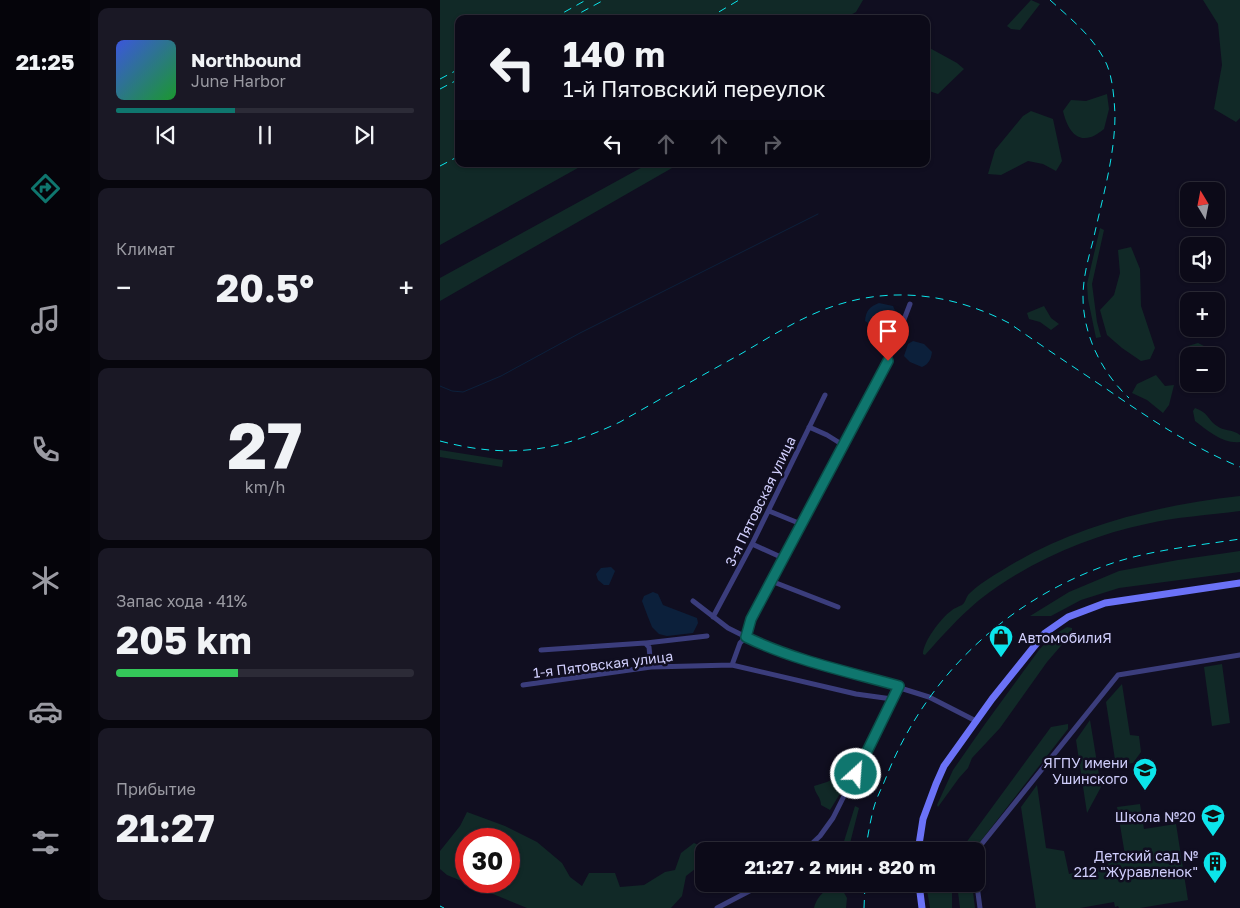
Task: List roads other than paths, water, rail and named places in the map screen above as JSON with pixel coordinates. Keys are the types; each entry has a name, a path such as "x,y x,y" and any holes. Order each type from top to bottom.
{"street":[{"path":"732,666 740,643 746,637 751,619 888,361 910,304"},
{"name":"3-я Пятовская улица","path":"713,617 769,511 825,395"},
{"path":"809,427 843,445"},
{"path":"769,511 801,524"},
{"path":"752,544 783,558"},
{"path":"771,581 838,607"},
{"path":"919,842 923,818 936,784 954,750 1045,632 1068,617 1093,606 1115,601 1240,583"},
{"path":"693,601 713,617 762,645 899,686 932,698 976,721"},
{"path":"541,650 645,643 707,636"},
{"path":"645,643 649,647 651,667"},
{"path":"983,842 1118,675 1240,655"},
{"name":"1-я Пятовская улица","path":"523,685 651,667 732,666 856,694 892,699"},
{"path":"814,842 833,818 899,686"},
{"path":"717,908 748,892"},
{"path":"920,892 922,908"},
{"path":"978,892 980,908"}],"water":[{"path":"879,303 893,306 897,315 895,321 887,326 873,326 865,321 869,310"},
{"path":"913,341 924,344 932,352 929,361 922,367 910,362 904,356 908,344"},
{"path":"611,567 615,571 609,585 604,585 598,580 596,574 601,568"},
{"path":"653,592 658,594 663,605 697,618 698,623 693,633 667,636 659,634 652,627 642,601 644,596"}],"waterway":[{"path":"440,386 452,391 463,392 501,376 580,333 818,214"}],"railway":[{"path":"559,15 586,0"},
{"path":"576,15 604,0"},
{"path":"714,15 739,0"},
{"path":"1050,0 1096,46 1107,65 1112,83 1115,114 1113,146 1086,269 1083,297 1086,325 1090,339 1110,377 1129,398"},
{"path":"440,79 455,71"},
{"path":"440,89 455,81"},
{"path":"440,166 455,158"},
{"path":"440,441 465,447 510,451 553,446 575,440 620,422 786,327 811,315 859,299 903,295 925,296 946,300 989,313 1009,323 1156,422 1205,451 1240,467"},
{"path":"867,842 875,803 904,739 924,705 974,646 1004,621 1036,599 1070,580 1107,565 1156,552 1240,539"},
{"path":"864,908 865,892"},
{"path":"440,906 444,908"}],"place":[{"name":"АвтомобилиЯ","path":"1001,658"},
{"name":"ЯГПУ имени Ушинского","path":"1145,791"},
{"name":"Школа №20","path":"1213,837"},
{"name":"Детский сад № 212 \"Журавленок\"","path":"1215,884"}]}
